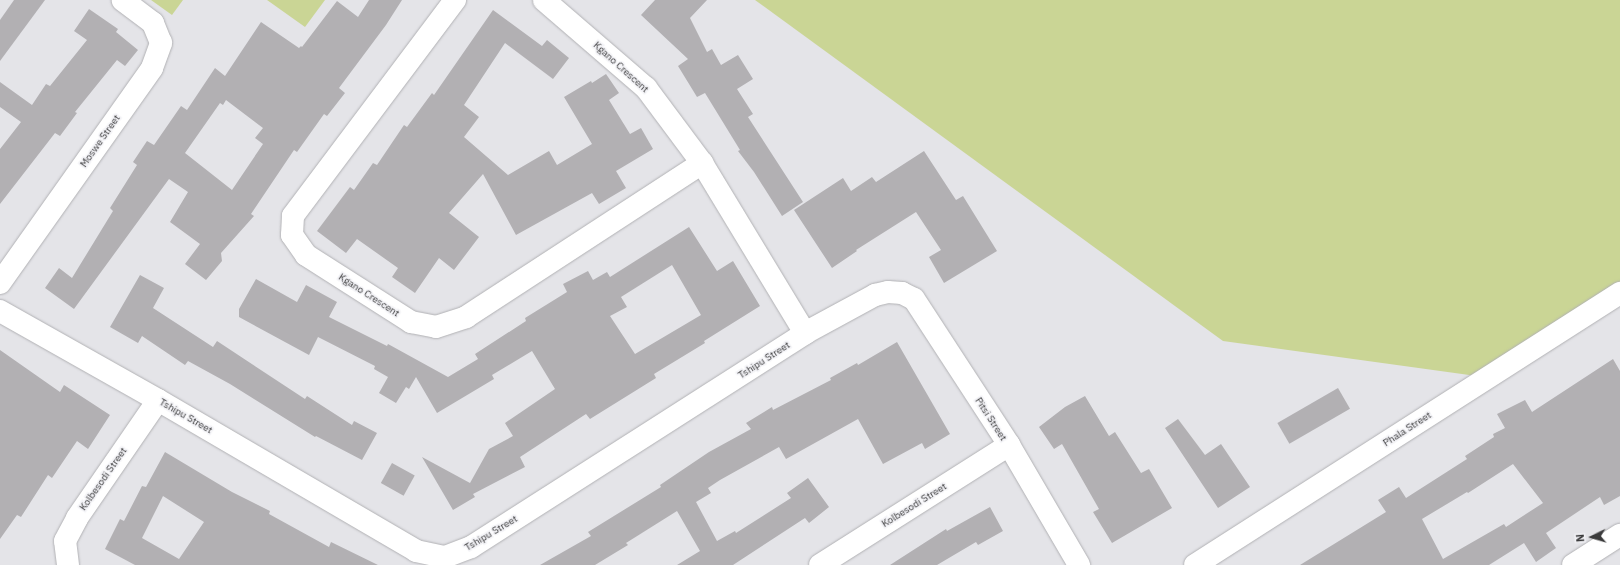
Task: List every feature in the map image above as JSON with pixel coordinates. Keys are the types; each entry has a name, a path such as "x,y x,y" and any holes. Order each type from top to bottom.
{"street":[{"name":"Moswe Street","path":"0,283 152,68 161,43 153,23 123,0"},
{"name":"Kgano Crescent","path":"455,0 293,216 292,235 306,255 411,322 436,327 466,317 702,163"},
{"name":"Kgano Crescent","path":"544,0 646,88 702,163 805,333"},
{"name":"Tshipu Street","path":"0,311 158,400 416,551 445,557 471,547 805,333 875,294 888,292"},
{"name":"Pitsi Street","path":"888,292 902,293 914,299 1008,445 1079,565"},
{"name":"Phala Street","path":"1195,565 1620,293"},
{"name":"Kolbesodi Street","path":"68,565 65,541 77,518 158,400"},
{"name":"Kolbesodi Street","path":"820,565 1008,445"},
{"path":"1573,565 1620,535"}],"green space":[{"path":"151,0 183,0 172,15"},
{"path":"267,0 325,0 305,27"},
{"path":"755,0 1620,0 1620,292 1491,378 1223,341"}],"building":[{"path":"14,0 45,0 0,61 0,20"},
{"path":"369,0 402,0 386,25 339,88 345,93 327,116 324,114 297,152 294,150 251,214 254,216 221,253 222,261 206,280 185,264 200,244 170,222 188,192 169,179 74,309 45,288 59,268 72,278 113,211 110,208 137,165 133,162 147,141 154,145 181,106 187,110 215,68 225,76 261,22 299,48 301,46 302,47 337,1 358,17","holes":["226,100 263,128 255,138 263,144 232,190 185,153 220,103 223,105"]},
{"path":"655,0 707,0 690,18 707,52 712,49 721,65 738,55 753,79 737,89 753,114 748,117 803,202 782,216 754,172 738,151 740,150 705,93 697,97 678,66 688,59 641,15"},
{"path":"89,9 118,29 116,32 138,50 125,66 117,60 75,112 77,113 60,136 55,133 0,204 0,149 21,122 0,107 0,82 32,105 46,84 50,86 87,40 74,31"},
{"path":"493,10 542,46 547,40 569,58 553,79 505,43 464,105 479,117 464,137 508,175 549,151 557,165 592,144 564,97 606,74 619,93 609,100 630,134 641,128 653,149 616,171 626,188 599,204 592,193 516,235 483,174 449,213 479,237 454,270 439,258 415,293 392,277 398,268 357,239 346,253 317,231 350,187 354,190 373,163 377,165 404,125 407,127 432,93 434,95"},
{"path":"924,151 956,200 963,196 997,251 944,283 929,257 941,250 916,212 856,250 857,251 832,268 794,210 843,178 851,191 872,177 876,182"},
{"path":"689,227 717,271 733,261 760,306 704,341 705,343 654,374 656,378 590,419 586,414 520,457 525,467 473,494 475,497 453,510 422,457 470,483 489,449 513,436 505,423 555,389 532,351 492,375 494,379 437,413 416,377 409,389 406,387 396,403 379,393 388,377 374,369 375,366 318,337 309,355 239,317 239,309 256,279 297,302 306,285 337,302 329,317 387,346 388,344 448,377 478,359 475,354 526,321 525,318 567,292 563,284 588,271 593,280 607,272 610,277","holes":["672,265 701,315 635,354 610,316 627,307 621,297"]},
{"path":"140,275 164,288 153,308 213,347 217,341 305,399 307,396 352,425 354,421 377,433 362,460 316,436 315,437 230,384 188,361 185,365 142,336 138,343 110,327"},
{"path":"897,342 950,434 925,449 922,443 883,464 858,419 786,459 779,447 720,480 708,488 711,493 696,502 717,541 735,531 736,533 791,498 787,493 808,478 829,507 809,523 805,518 733,565 677,565 700,551 677,511 626,543 628,545 595,565 540,565 591,536 588,532 661,487 660,485 709,452 751,429 746,423 772,407 773,410 831,380 830,378 857,363 858,365"},
{"path":"0,350 60,392 64,385 110,415 88,449 77,441 52,478 48,475 21,517 17,515 0,539"},
{"path":"1613,359 1620,371 1620,496 1604,505 1600,497 1546,533 1556,548 1536,562 1524,543 1489,565 1300,565 1386,512 1378,500 1399,487 1406,498 1467,459 1465,456 1494,437 1493,434 1505,428 1497,414 1525,400 1532,412","holes":["1513,464 1543,503 1506,527 1504,524 1443,559 1422,519 1467,492 1468,493"]},
{"path":"1338,388 1350,409 1289,444 1277,423"},
{"path":"1085,396 1109,436 1115,432 1141,473 1149,469 1172,508 1112,543 1093,512 1099,509 1062,444 1054,449 1039,427 1065,407"},
{"path":"1178,419 1205,455 1221,444 1250,487 1218,508 1165,428"},
{"path":"165,452 232,492 270,511 269,514 329,547 331,542 378,565 135,565 105,549 120,519 124,521 142,486 146,487","holes":["163,496 204,522 179,559 142,538"]},
{"path":"392,463 415,476 404,496 381,483"},
{"path":"990,507 1003,531 978,545 976,542 937,565 890,565 946,529 947,531"}]}
